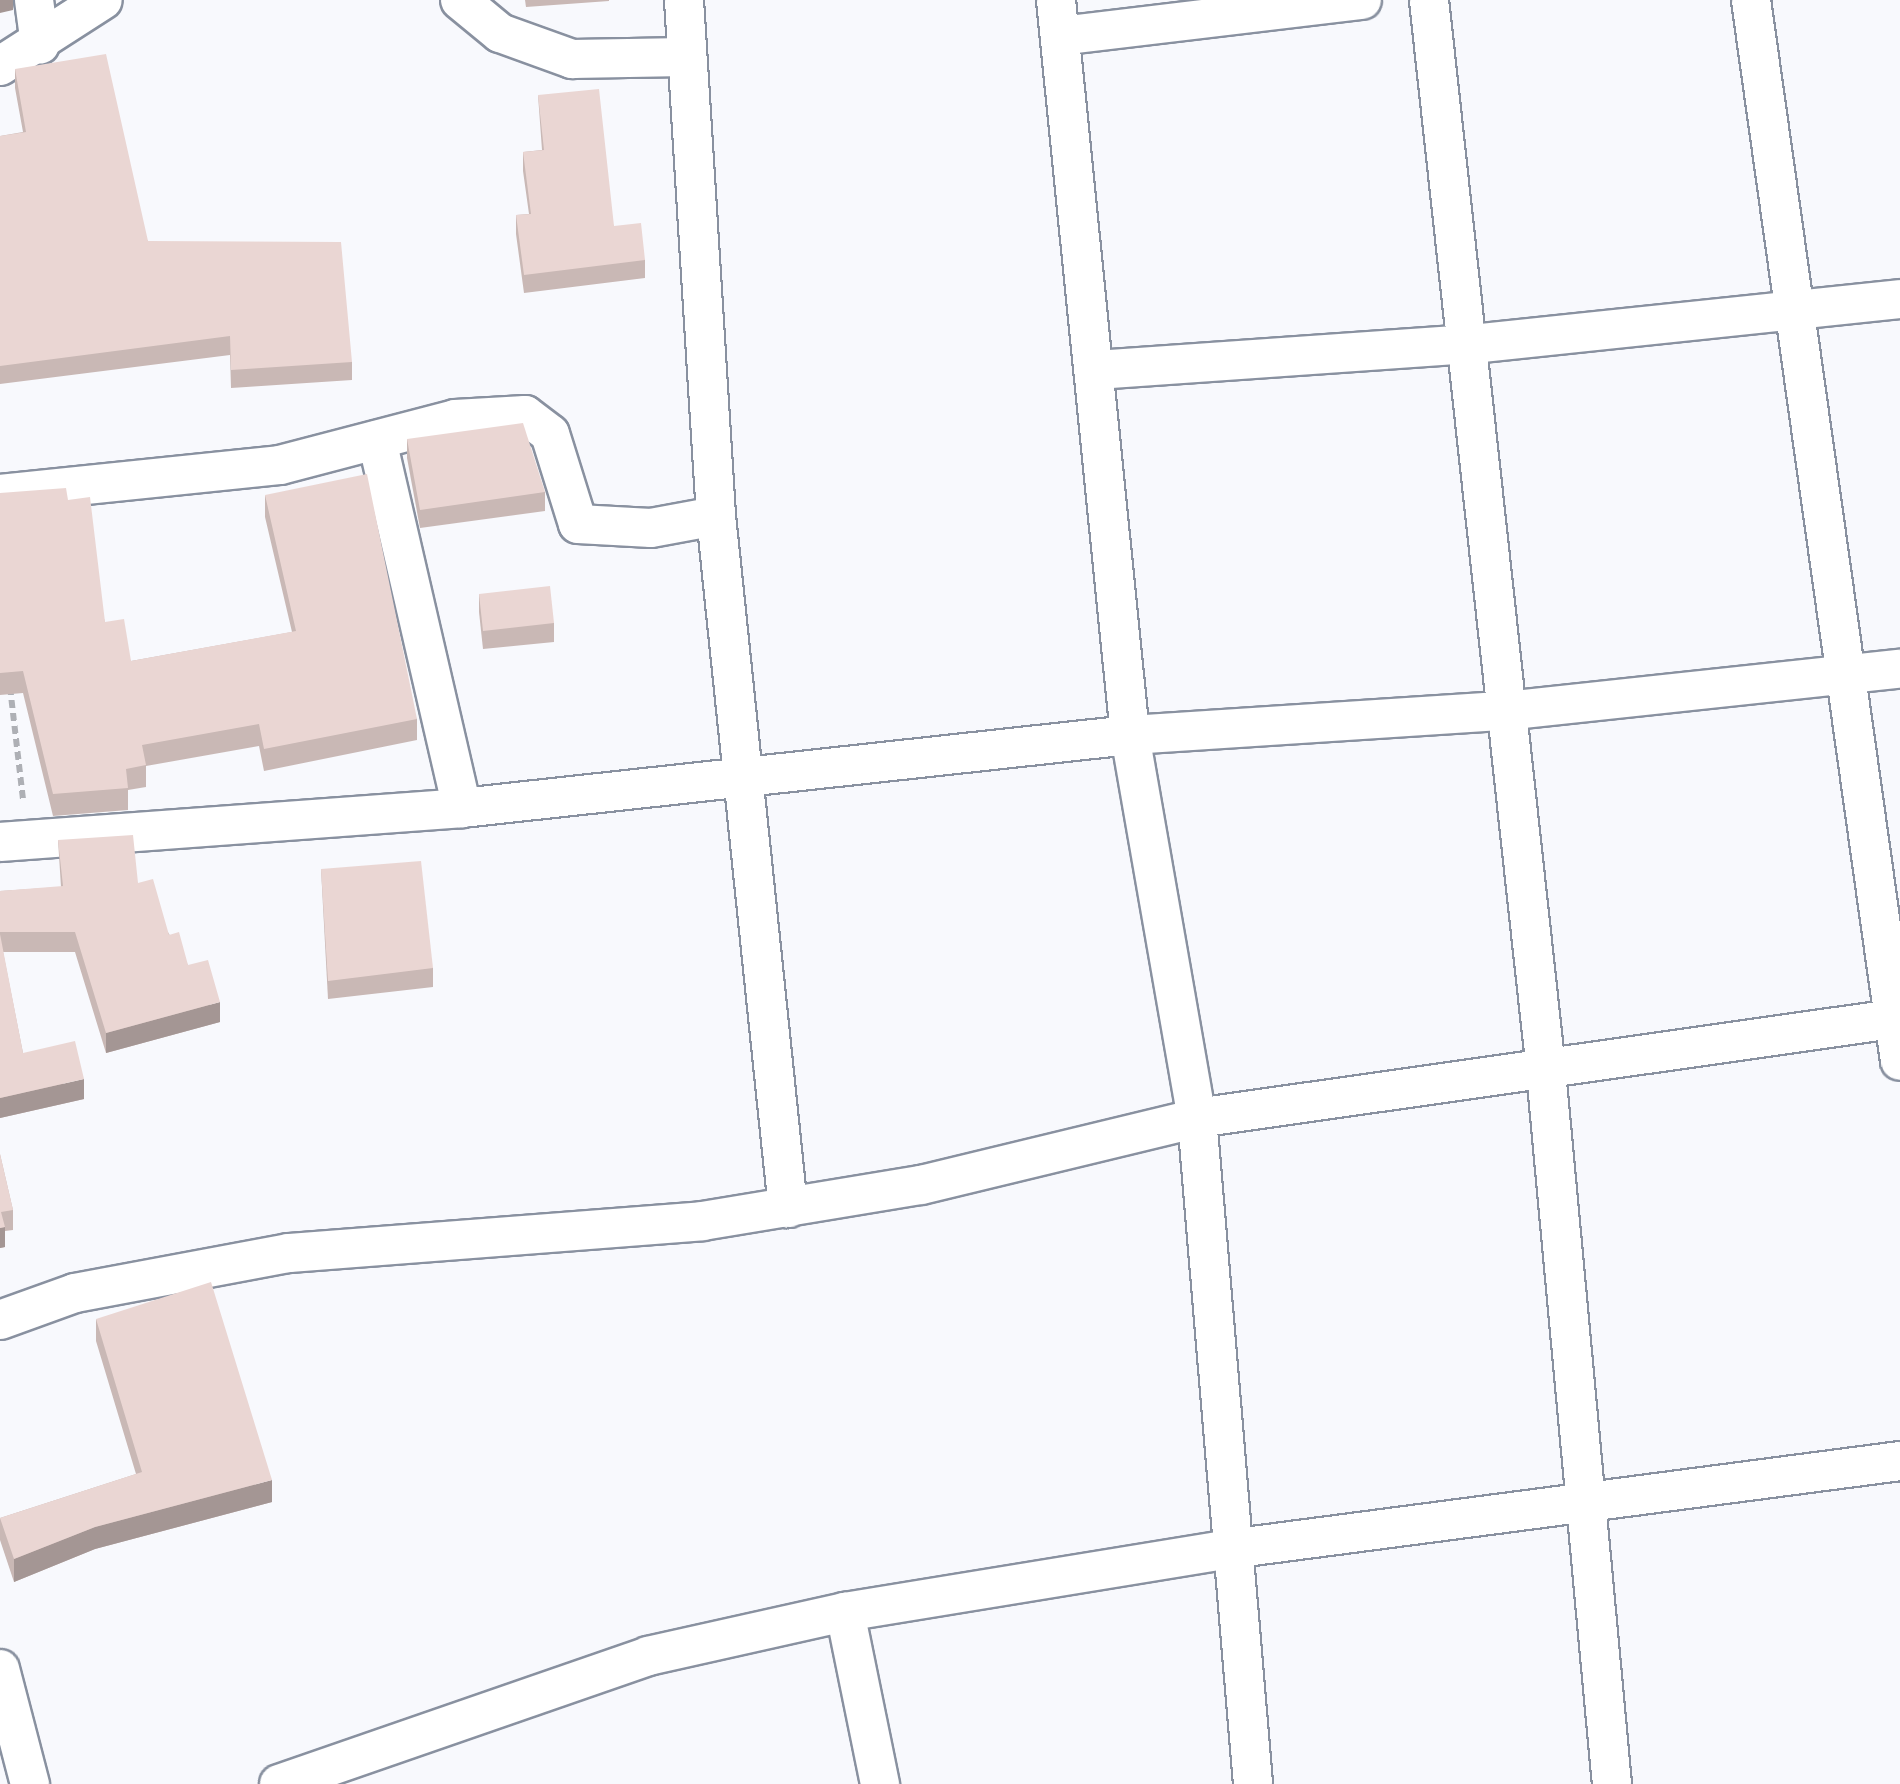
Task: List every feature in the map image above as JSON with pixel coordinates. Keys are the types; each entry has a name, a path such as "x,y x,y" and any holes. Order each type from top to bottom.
{"street":[{"path":"34,0 40,44"},
{"path":"0,66 40,44 102,0"},
{"path":"460,0 500,33 572,59 685,57"},
{"path":"684,0 716,516 788,1208"},
{"path":"1253,1784 1230,1549 1197,1118 1130,735 1097,370 1058,18 1362,0"},
{"path":"1429,0 1472,344 1504,712 1545,1062 1612,1784"},
{"path":"1751,0 1788,313 1898,1018 1900,1061"},
{"path":"1097,370 1472,344 1900,299"},
{"path":"0,494 280,465 455,419 524,415 550,434 578,524 652,528 716,516"},
{"path":"377,440 462,808"},
{"path":"13,841 462,808 1130,735 1504,712 1900,669"},
{"path":"0,1320 75,1293 288,1253 788,1208 1197,1118 1545,1062 1898,1018"},
{"path":"279,1784 648,1656 845,1612 1230,1549 1900,1462"},
{"path":"845,1612 880,1784"},
{"path":"0,1669 30,1784"}],"path":[{"path":"7,674 13,841"}],"building":[{"path":"106,54 148,241 341,242 352,362 231,370 230,336 0,366 0,136 26,132 15,69"},
{"path":"599,89 614,226 641,223 645,260 524,275 516,215 531,214 523,152 544,150 538,95"},
{"path":"523,423 545,492 420,510 407,439"},
{"path":"367,474 417,719 264,749 259,724 142,745 146,765 126,769 128,788 53,794 23,671 0,673 0,493 66,488 68,500 90,497 105,622 124,619 131,661 296,631 265,495"},
{"path":"550,586 554,623 483,631 479,594"},
{"path":"133,835 138,883 153,879 169,935 179,932 188,965 208,960 220,1002 106,1033 75,932 0,932 0,891 63,886 58,840"},
{"path":"421,861 433,968 328,981 321,869"},
{"path":"0,934 23,1053 75,1041 84,1079 0,1098"},
{"path":"0,1154 13,1210 1,1212 5,1227 0,1228"},
{"path":"211,1282 272,1480 95,1527 14,1559 0,1518 142,1472 96,1319"}]}
